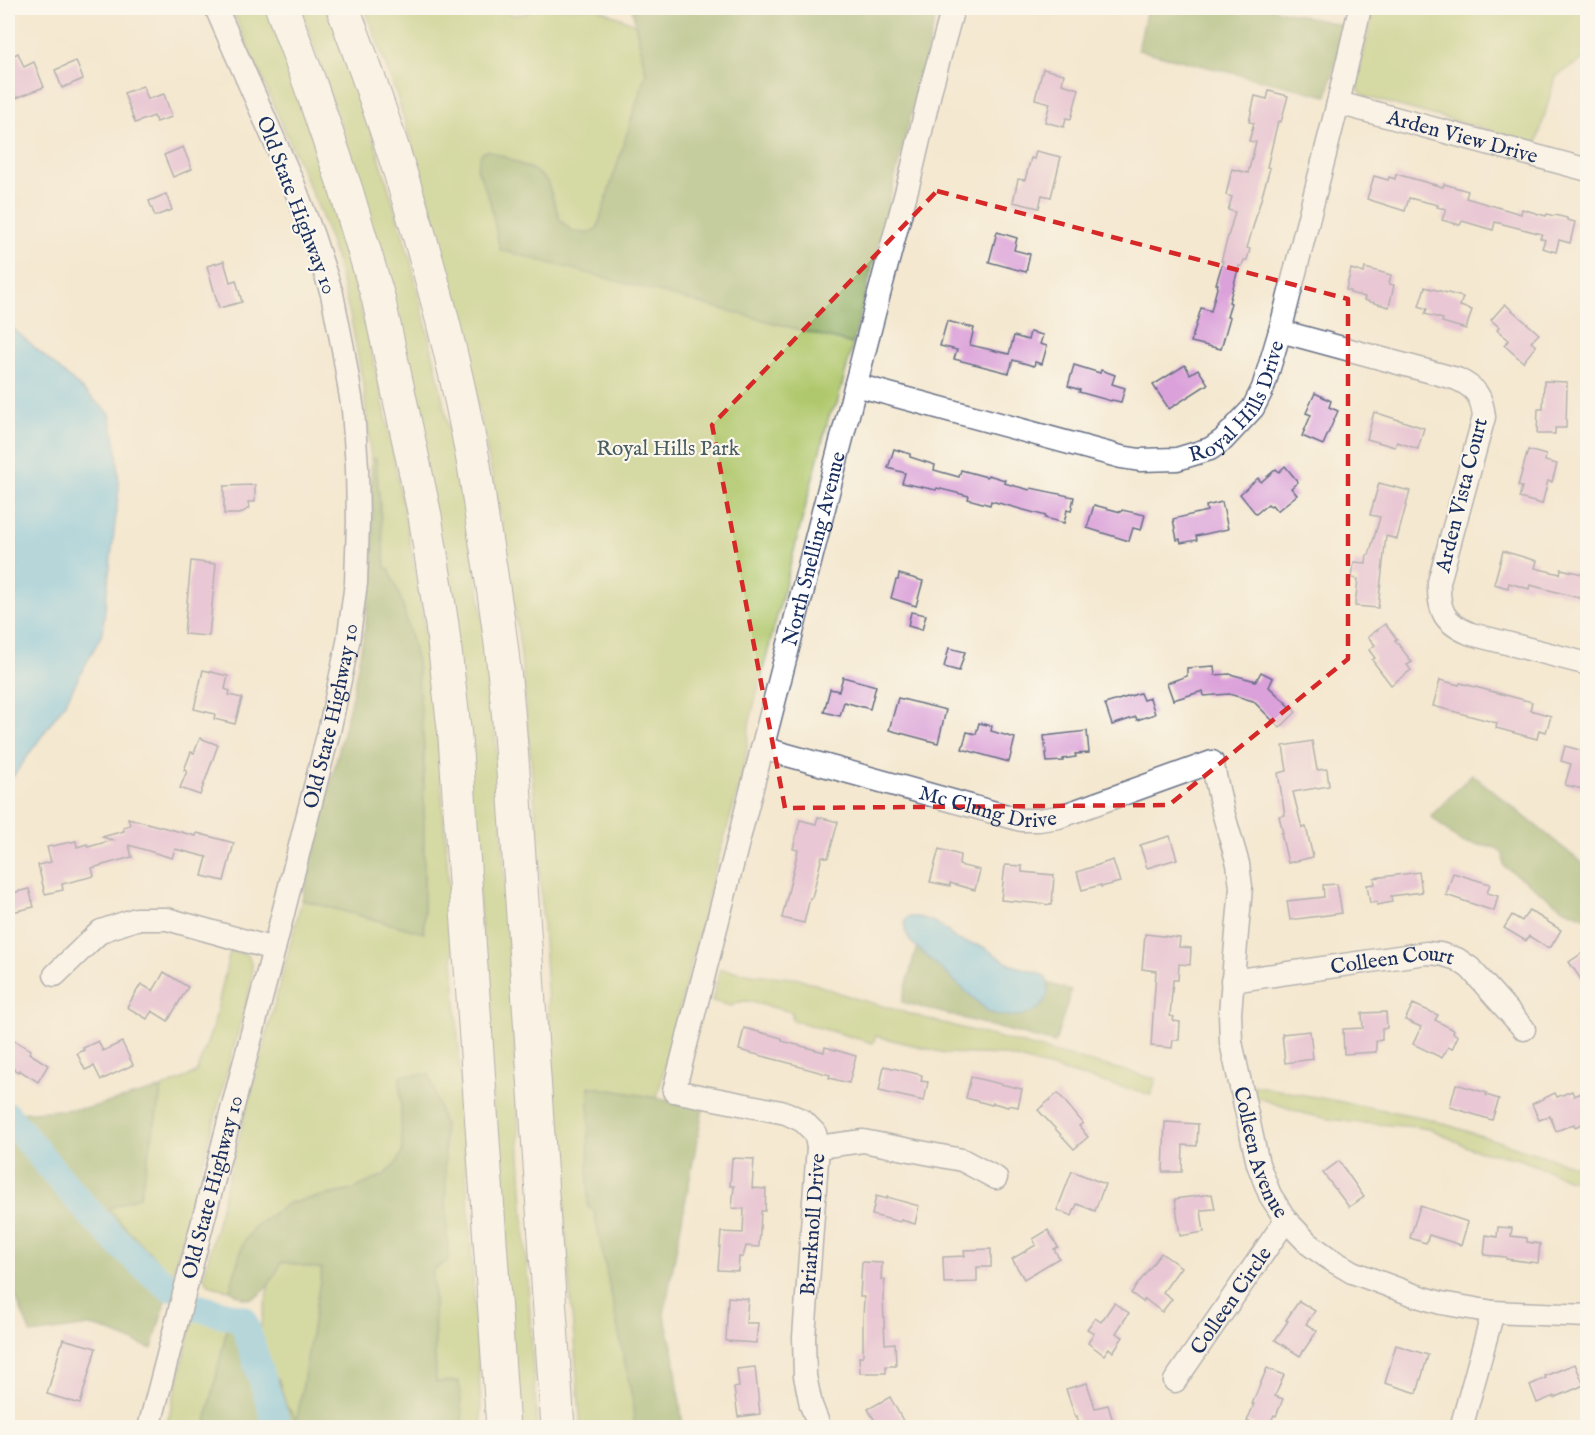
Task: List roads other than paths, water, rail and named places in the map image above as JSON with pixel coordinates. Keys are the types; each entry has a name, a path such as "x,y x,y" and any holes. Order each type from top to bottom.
{"highway":[{"path":"282,8 346,190 378,297 425,516 442,625 455,737 503,1428"},
{"path":"343,8 399,167 427,263 473,460 490,566 505,679 513,773 558,1428"}],"street":[{"name":"Old State Highway 10","path":"148,1428 330,727 348,642 356,583 357,467 350,389 332,294 293,183 216,8"},
{"name":"North Snelling Avenue","path":"674,1091 953,8"},
{"name":"Royal Hills Drive","path":"856,385 1121,457 1140,460 1177,459 1210,449 1223,440 1253,408 1263,388 1280,331 1360,8"},
{"name":"Arden View Drive","path":"1338,103 1587,170"},
{"name":"Arden Vista Court","path":"1280,331 1457,379 1468,384 1477,392 1484,417 1439,582 1438,597 1442,610 1457,628 1471,634 1587,664"},
{"name":"Mc Clung Drive","path":"762,748 1022,820 1059,817 1212,762"},
{"name":"Colleen Avenue","path":"1212,762 1238,864 1241,888 1232,981 1231,1042 1258,1164 1270,1195 1286,1220 1309,1244 1352,1272 1441,1303 1493,1312 1587,1316"},
{"path":"55,975 101,931 136,919 167,919 274,949"},
{"name":"Colleen Court","path":"1232,981 1426,953 1440,954 1456,959 1470,968 1524,1029"},
{"name":"Briarknoll Drive","path":"674,1091 786,1113 802,1121 815,1133 818,1147 804,1337 805,1376 811,1405 820,1428"},
{"path":"818,1147 863,1141 962,1160 996,1178"},
{"name":"Colleen Circle","path":"1175,1381 1286,1220"},
{"path":"1461,1428 1493,1312"}],"water":[{"path":"8,324 110,414 117,451 119,489 102,634 65,703 8,784"},
{"path":"908,917 918,917 933,922 962,942 983,947 1010,964 1041,974 1048,983 1045,999 1040,1006 1025,1014 1006,1016 989,1012 910,941 905,930 905,920"}],"waterway":[{"path":"8,1116 104,1228 169,1287"},
{"path":"195,1307 243,1319 278,1428"}],"park label":[{"name":"Royal Hills Park","path":"668,448"}]}
